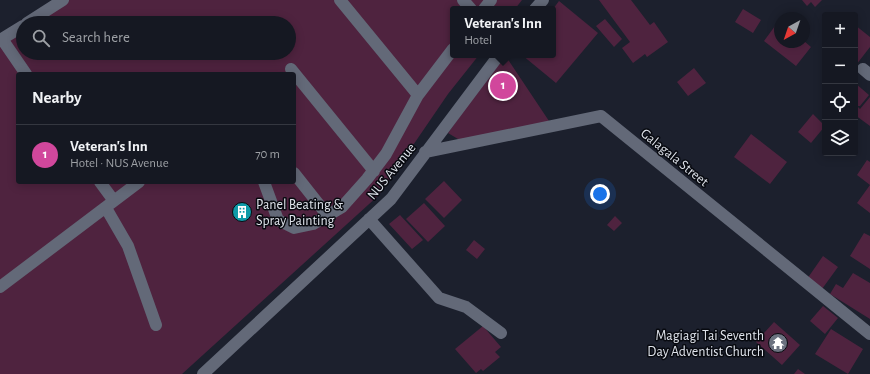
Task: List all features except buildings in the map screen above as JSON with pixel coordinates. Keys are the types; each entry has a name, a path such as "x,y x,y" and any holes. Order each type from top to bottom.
{"street":[{"path":"38,16 63,0"},
{"path":"340,0 418,95"},
{"path":"16,30 1,40 25,72"},
{"path":"265,184 278,220 294,228 313,224 342,207 374,171 386,154 418,95 450,53"},
{"name":"NUS Avenue","path":"206,373 391,199 497,58"},
{"path":"296,75 374,171"},
{"name":"Galagala Street","path":"425,152 601,116 870,334"},
{"path":"296,176 328,216"},
{"path":"101,184 128,246 156,325"},
{"path":"0,287 136,184"},
{"path":"369,219 439,298 466,307 501,333"}],"place":[{"name":"Veteran's Inn","path":"503,86"},
{"name":"Panel Beating & Spray Painting","path":"242,212"},
{"name":"Magiagi Tai Seventh Day Adventist Church","path":"778,343"}]}
